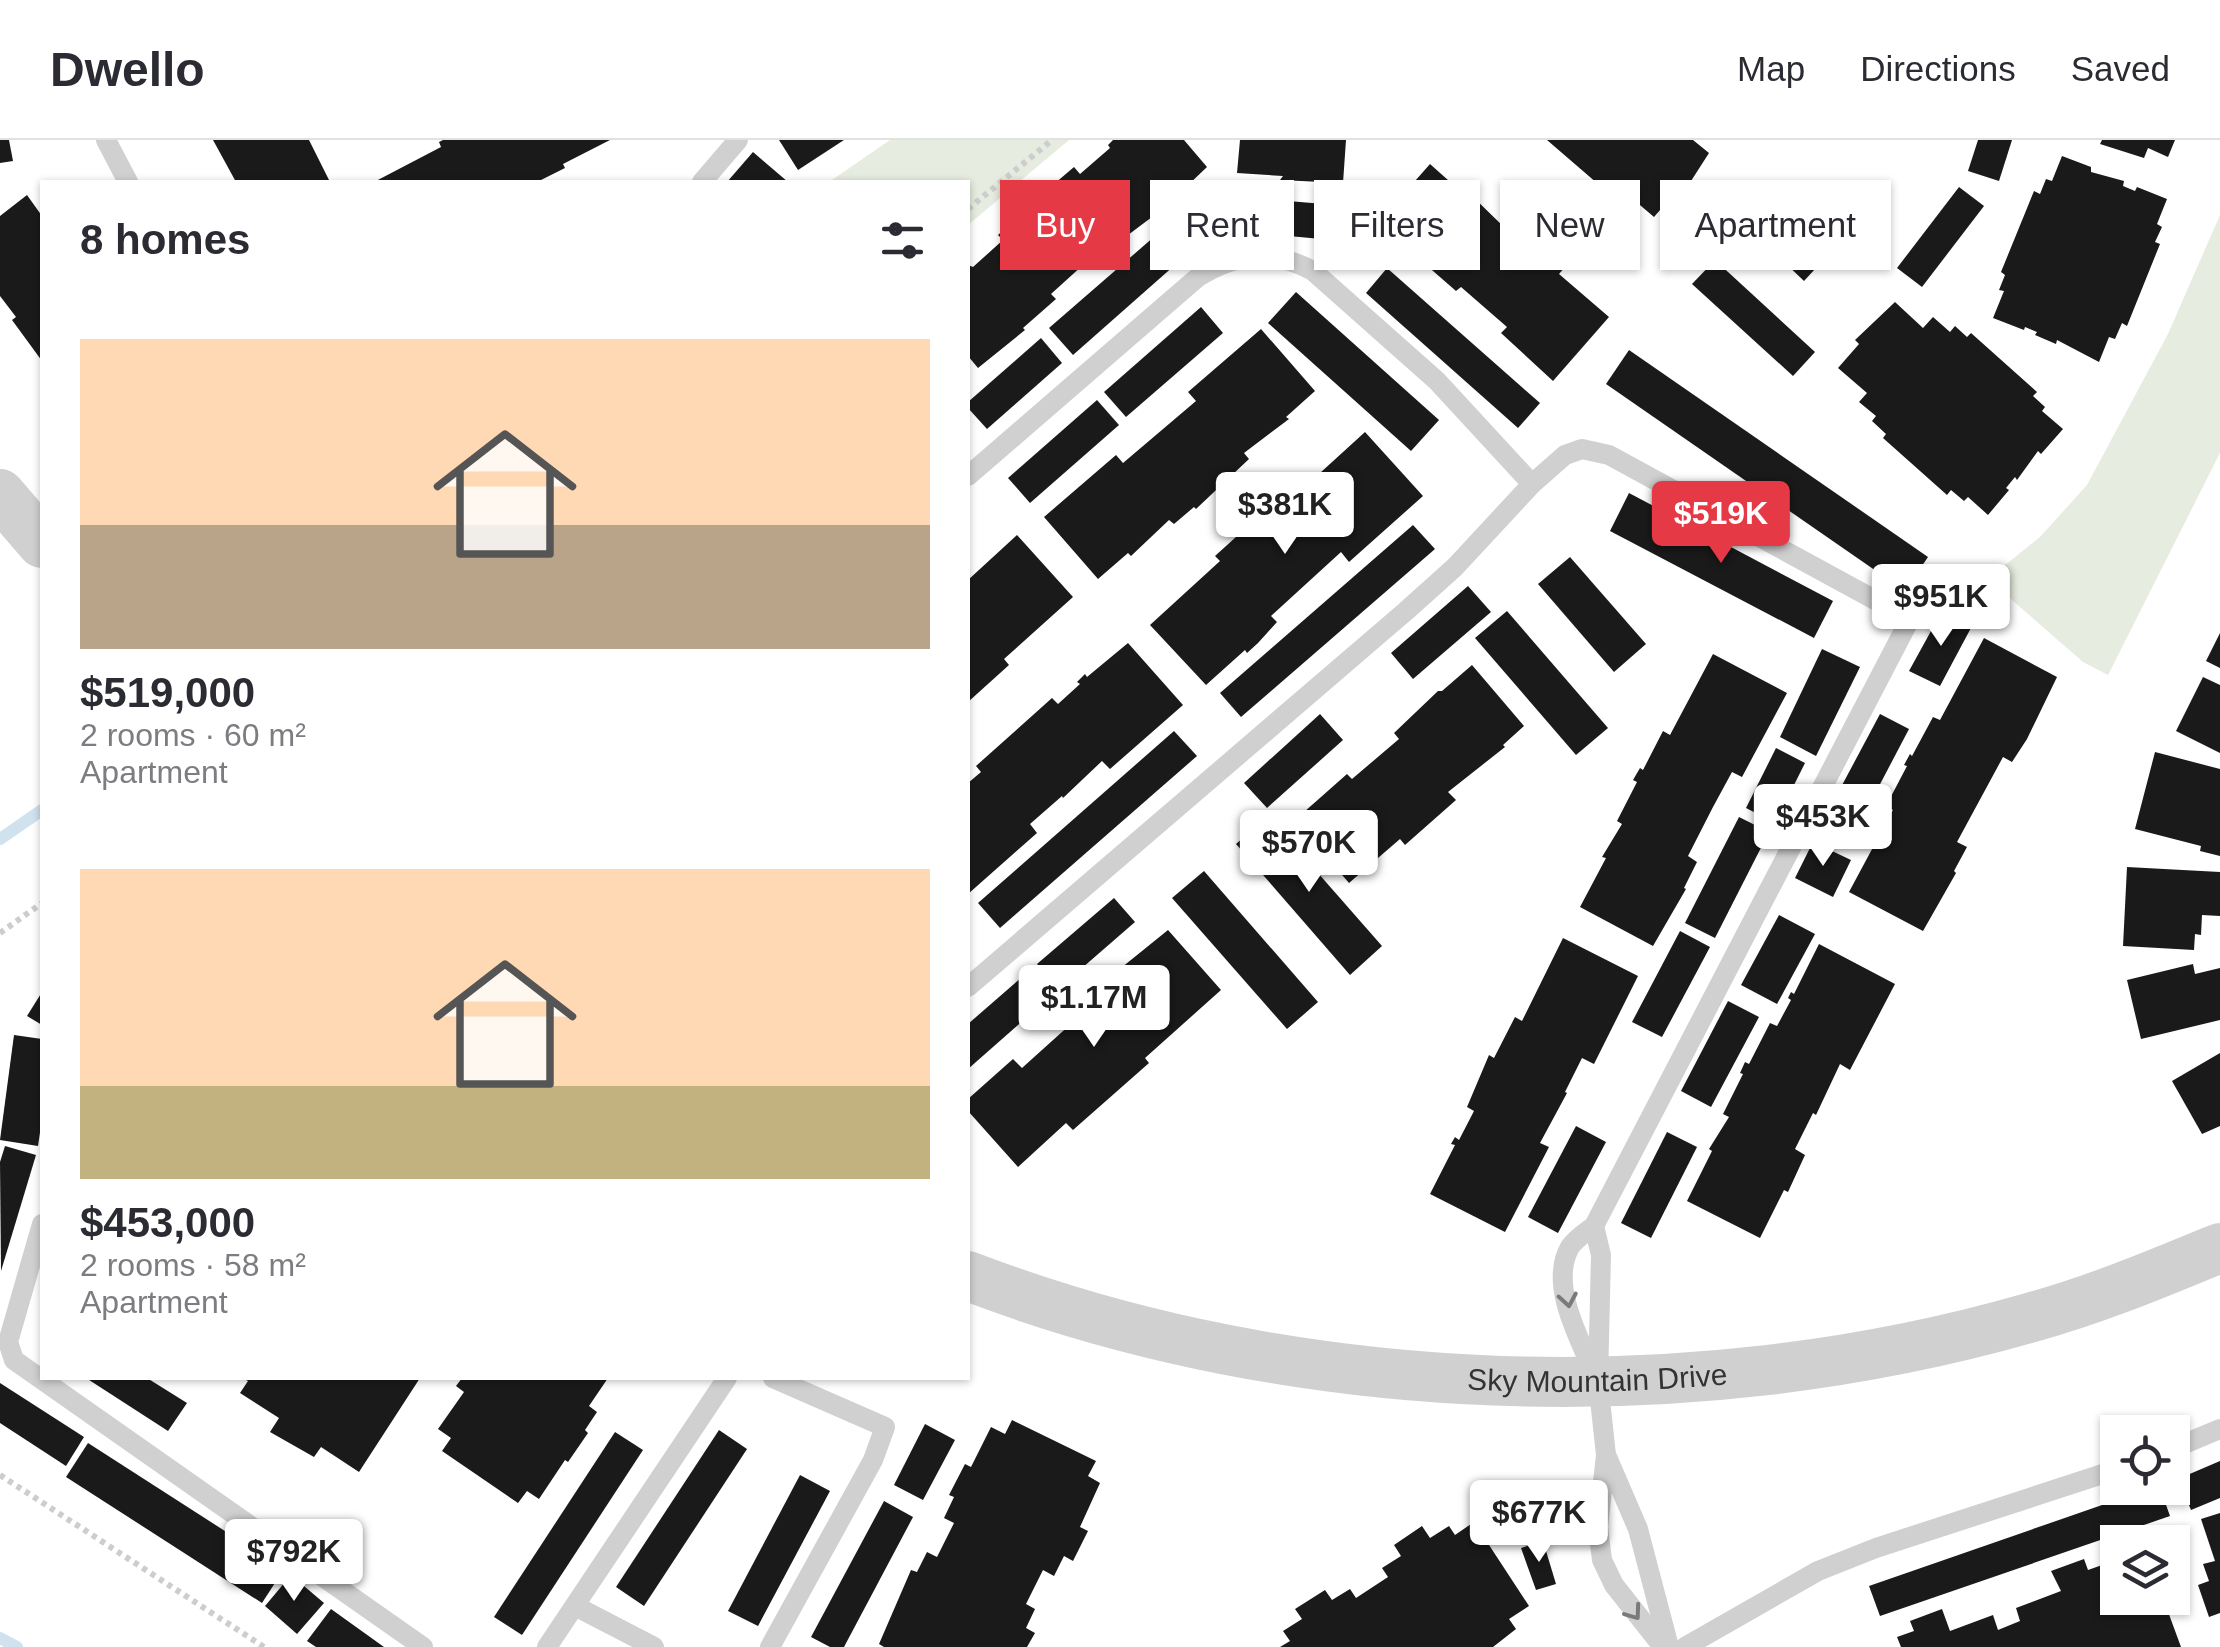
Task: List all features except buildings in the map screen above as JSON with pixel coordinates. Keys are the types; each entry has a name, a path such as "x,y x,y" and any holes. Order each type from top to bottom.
{"street":[{"path":"0,494 40,542"},
{"name":"Sky Mountain Drive","path":"970,1277 1123,1325 1232,1351 1366,1370 1484,1379 1598,1381 1722,1374 1922,1345 2028,1319 2118,1290 2220,1248"}],"lane":[{"path":"106,140 127,180"},
{"path":"704,180 738,140"},
{"path":"970,474 1198,277 1239,257 1266,254 1295,261 1313,271 1438,381 1532,484"},
{"path":"970,985 1406,611 1455,567 1564,455 1582,449 1609,455 1910,619 1594,1226 1572,1243 1565,1258 1564,1298 1598,1381"},
{"path":"1594,1226 1601,1255 1598,1381 1606,1455 1598,1527 1602,1560 1614,1585 1666,1647"},
{"path":"40,1231 8,1342 14,1360 40,1378"},
{"path":"43,1380 423,1647"},
{"path":"547,1647 725,1380"},
{"path":"770,1647 872,1460 885,1427 778,1380"},
{"path":"2190,1442 2220,1430"},
{"path":"1606,1455 1638,1528 1666,1647"},
{"path":"1685,1647 1818,1570 2100,1475"},
{"path":"575,1606 654,1647"}],"path":[{"path":"970,207 1052,140"},
{"path":"0,934 40,905"},
{"path":"0,1475 264,1647"}],"shaded area":[{"path":"890,140 1069,140 1021,180 1000,180 1000,198 970,223 970,180 832,180"},
{"path":"2220,215 2220,453 2108,675 2083,662 1988,579 2040,537 2087,485 2168,334"}],"waterway":[{"path":"0,839 40,811"},
{"path":"0,1638 17,1647"}]}
